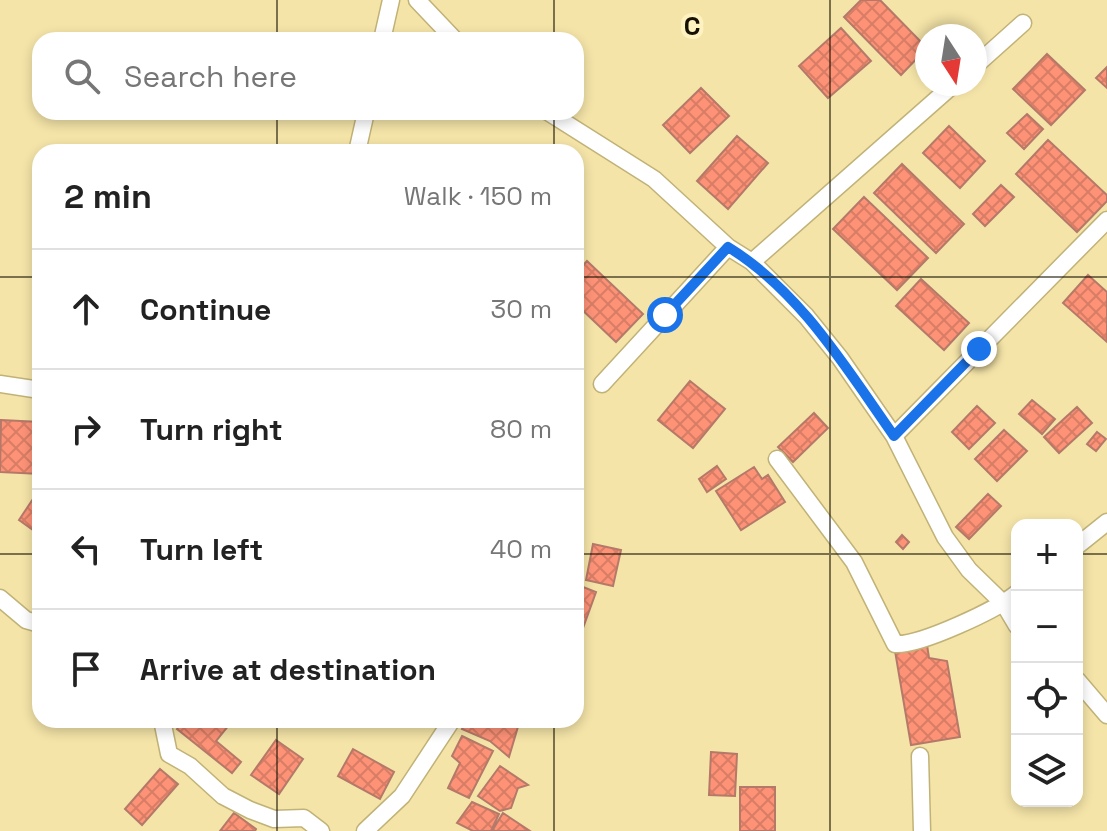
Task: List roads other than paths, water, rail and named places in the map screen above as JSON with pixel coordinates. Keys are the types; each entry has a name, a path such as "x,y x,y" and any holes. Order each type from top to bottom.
{"street":[{"path":"384,32 391,0"},
{"path":"417,0 447,32"},
{"path":"987,55 1023,23"},
{"path":"752,262 940,96"},
{"path":"359,144 364,120"},
{"path":"561,120 654,179 728,247 752,262 806,316 840,358 894,436 945,537 969,570 1010,599"},
{"path":"894,436 1107,220"},
{"path":"602,384 728,247"},
{"path":"0,384 32,389"},
{"path":"777,459 854,562 895,644 904,645 925,638 1010,599"},
{"path":"1083,541 1107,522"},
{"path":"0,598 32,622"},
{"path":"1083,687 1107,715"},
{"path":"164,728 169,754 190,766 223,796 274,819 304,818 321,831"},
{"path":"365,831 402,796 447,728"},
{"path":"920,756 922,831"}]}
